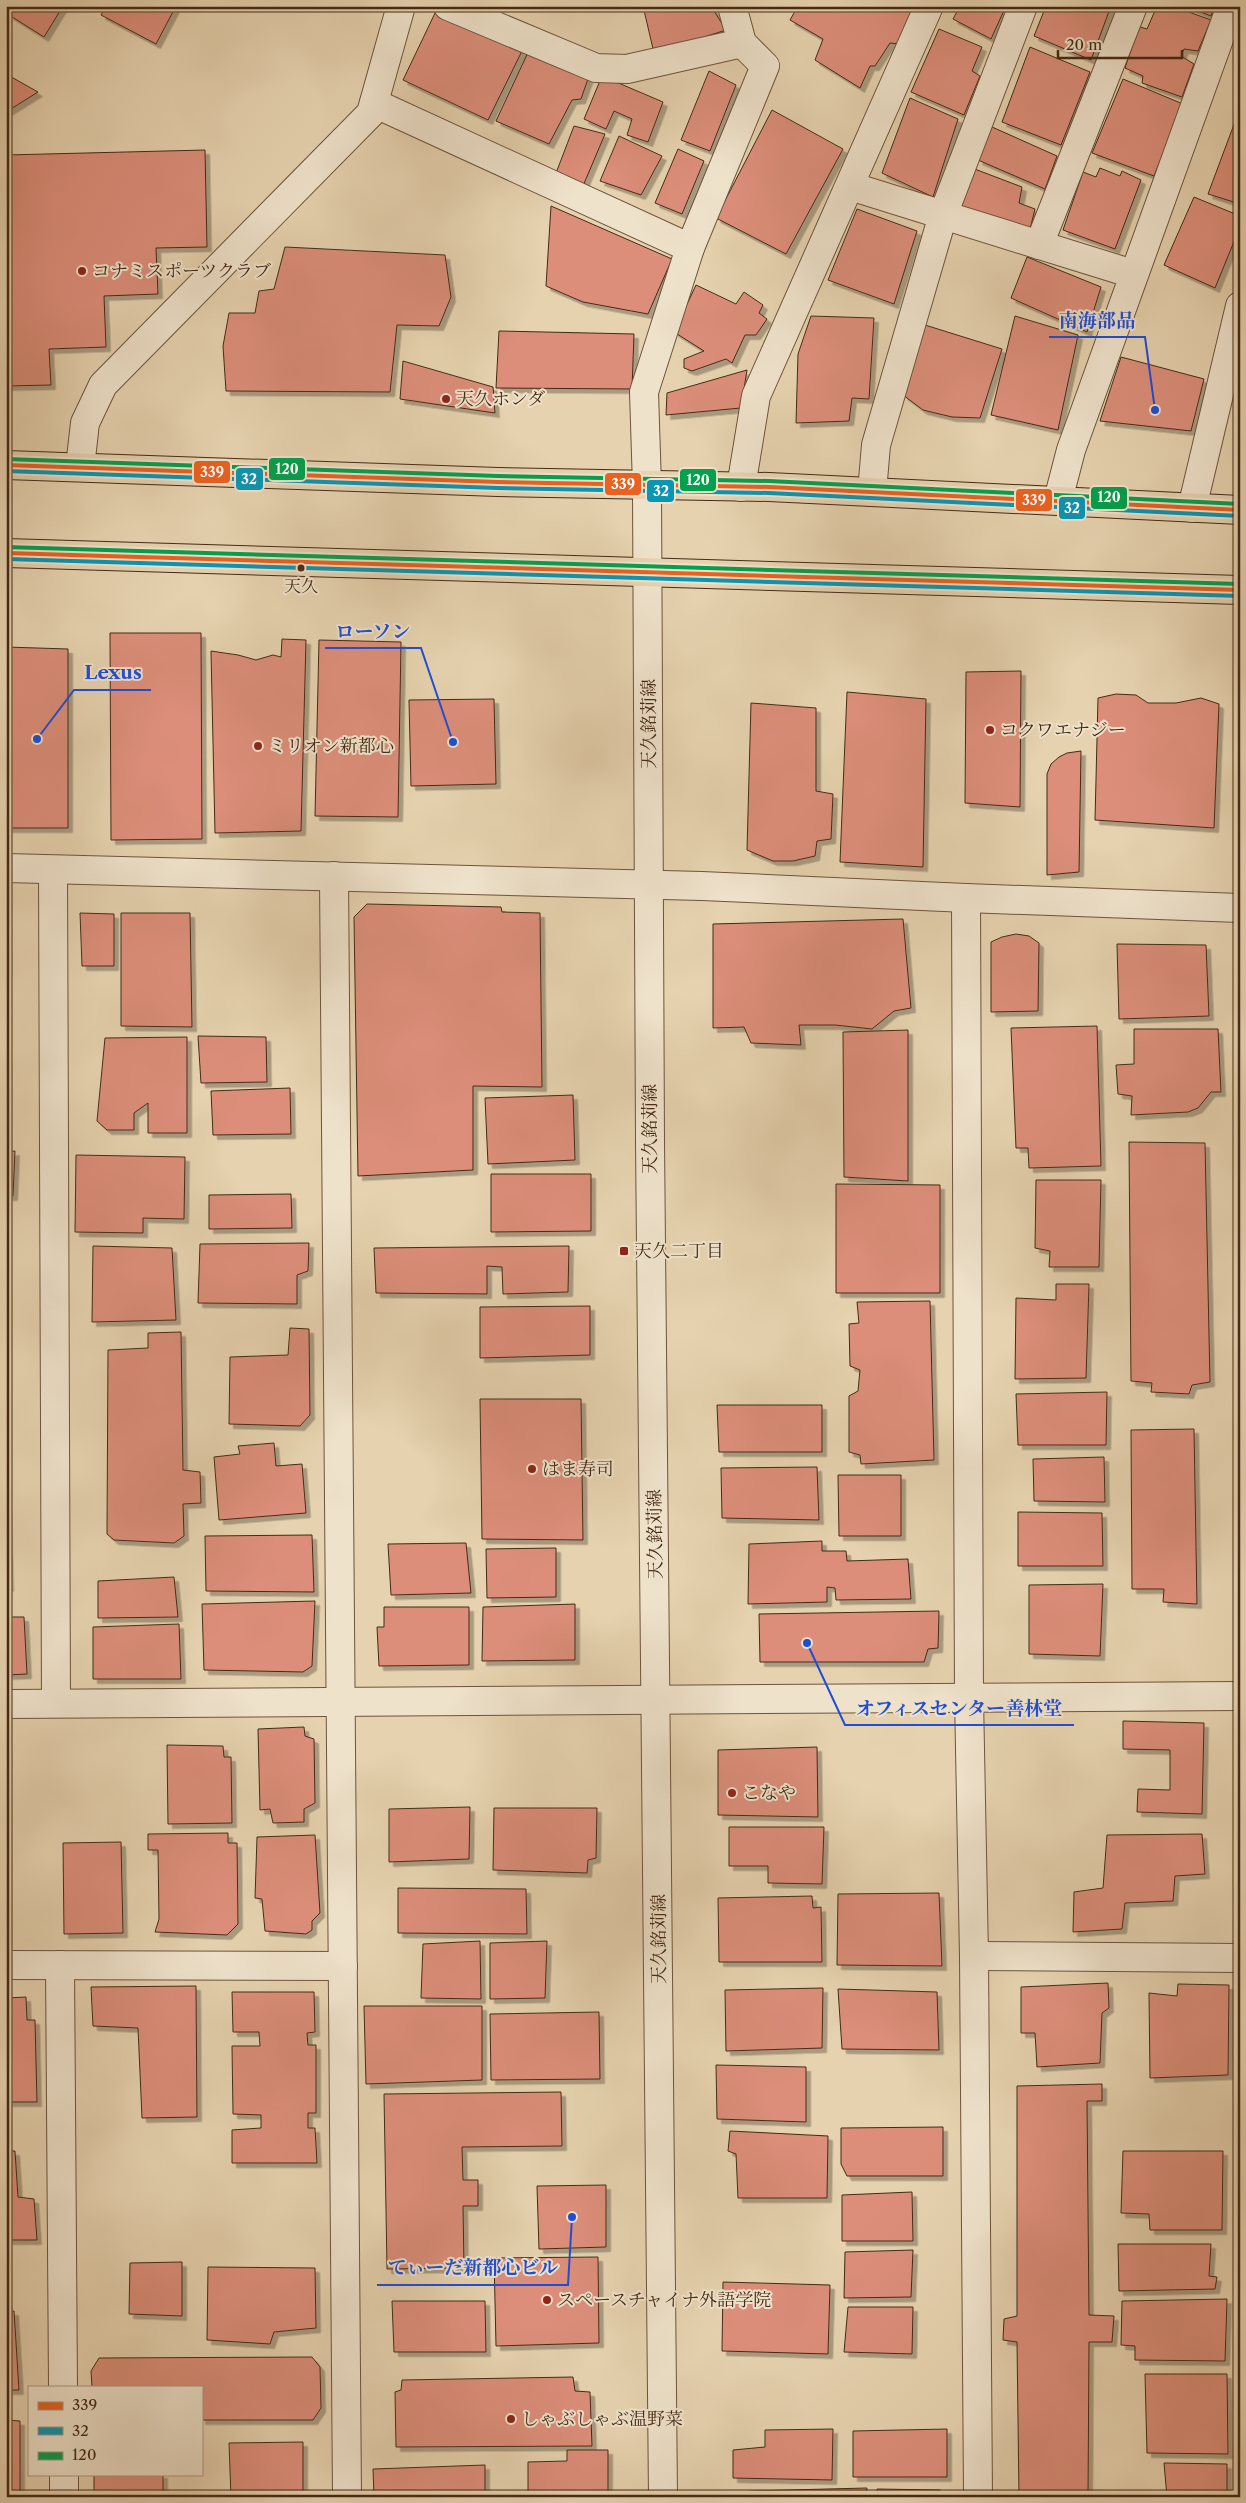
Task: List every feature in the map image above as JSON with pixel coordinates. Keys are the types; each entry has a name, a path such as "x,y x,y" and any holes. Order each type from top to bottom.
{"highway":[{"path":"6,465 498,482 741,487 1058,500 1240,510"},
{"path":"6,553 1240,590"}],"street":[{"path":"80,467 85,423 103,385 371,113 401,6"},
{"path":"448,6 596,68 627,69 742,43 732,6"},
{"path":"741,487 756,396 930,6"},
{"path":"872,492 876,445 943,215 1023,6"},
{"path":"1039,245 1133,6"},
{"path":"1058,500 1071,450 1230,6"},
{"name":"天久銘苅線","path":"663,2497 648,572 644,392 690,248 765,66 742,43"},
{"path":"374,103 690,248"},
{"path":"850,186 1133,274"},
{"path":"1192,508 1240,306"},
{"path":"6,868 649,885 1240,908"},
{"path":"53,870 56,1703"},
{"path":"334,876 347,2497"},
{"path":"966,898 969,1696 974,1956 978,2497"},
{"path":"6,1704 657,1698 1240,1696"},
{"path":"974,1956 1240,1958"},
{"path":"6,1964 343,1966"},
{"path":"60,1965 63,2386"},
{"path":"64,2476 64,2497"}],"building":[{"path":"15,6 63,6 44,37 9,15"},
{"path":"106,6 176,6 156,44 101,15"},
{"path":"643,6 711,6 726,30 654,53"},
{"path":"798,6 899,6 913,14 900,44 890,43 875,66 870,66 860,88 815,60 823,39 790,20"},
{"path":"960,6 1006,6 991,39 953,19"},
{"path":"1046,6 1111,6 1091,60 1034,36"},
{"path":"1157,6 1172,6 1211,20 1198,51 1184,49 1181,56 1194,64 1182,97 1142,83 1143,76 1125,68 1134,41 1130,38 1137,26 1147,29"},
{"path":"1186,6 1214,6 1211,16"},
{"path":"436,11 522,51 488,120 403,80"},
{"path":"939,29 982,47 972,71 980,76 964,115 911,92"},
{"path":"531,46 589,76 581,99 572,100 549,144 496,121"},
{"path":"1030,47 1090,72 1061,145 1002,122"},
{"path":"709,71 736,85 710,151 681,140"},
{"path":"6,74 38,92 6,112"},
{"path":"602,76 663,102 648,142 627,135 632,119 614,111 606,129 584,119"},
{"path":"1123,79 1183,104 1154,176 1092,153"},
{"path":"910,98 958,119 933,197 882,173"},
{"path":"772,110 843,149 786,254 716,218"},
{"path":"1236,119 1240,121 1240,204 1208,194"},
{"path":"574,126 605,134 583,186 556,173"},
{"path":"992,127 1057,156 1045,189 978,160"},
{"path":"619,136 662,156 641,195 600,181"},
{"path":"678,149 704,161 682,214 655,203"},
{"name":"コナミスポーツクラブ","path":"205,150 207,247 156,248 158,294 104,296 106,347 49,349 51,385 6,386 6,155"},
{"path":"972,168 1022,187 1019,203 1035,209 1030,229 958,206"},
{"path":"1100,168 1120,176 1122,171 1141,180 1115,249 1063,230 1083,172 1096,177"},
{"path":"1194,197 1240,216 1240,227 1215,288 1164,265"},
{"path":"551,206 672,259 648,314 583,302 546,286"},
{"path":"857,209 917,231 894,304 828,280"},
{"path":"285,247 445,255 451,297 439,326 397,325 390,392 226,391 223,346 229,313 255,313 259,291 274,289"},
{"path":"1027,257 1101,287 1087,332 1011,298"},
{"path":"696,285 736,304 744,292 763,305 759,313 767,319 756,335 745,335 732,363 726,359 692,371 684,368 684,359 704,351 674,332"},
{"path":"811,316 874,318 869,399 852,398 849,421 796,423 798,354"},
{"path":"1015,316 1078,335 1058,430 991,415"},
{"path":"925,325 1002,349 980,418 952,417 923,410 903,395"},
{"path":"499,331 634,334 632,389 496,388"},
{"path":"1121,357 1204,379 1191,431 1100,421"},
{"path":"403,361 493,387 495,413 400,399"},
{"path":"747,370 741,408 666,415 667,393"},
{"path":"110,633 201,633 202,839 111,840"},
{"name":"ミリオン新都心","path":"282,639 306,640 301,831 215,833 211,651 256,660 273,655 281,657"},
{"path":"319,640 401,642 398,817 315,816"},
{"path":"6,647 68,649 68,828 6,828"},
{"path":"1021,671 1020,807 965,803 966,672"},
{"path":"847,692 926,699 923,867 840,862"},
{"path":"1116,694 1136,695 1148,703 1176,703 1201,698 1219,704 1214,828 1095,820 1098,698"},
{"path":"494,699 496,784 411,786 409,700"},
{"path":"751,703 816,708 816,791 833,794 831,839 817,841 815,856 793,861 773,861 747,850"},
{"path":"1081,751 1079,872 1047,875 1047,774 1051,764 1059,757 1067,753"},
{"path":"367,904 501,907 502,912 540,913 542,1087 473,1086 473,1170 358,1176 354,917"},
{"path":"80,913 114,914 114,966 82,966"},
{"path":"121,913 190,913 192,1027 121,1026"},
{"path":"903,919 911,1008 894,1011 872,1029 835,1025 799,1025 801,1045 751,1043 744,1027 713,1028 713,924"},
{"path":"1016,934 1029,936 1039,943 1038,1011 991,1012 991,942"},
{"path":"1117,944 1206,945 1209,1016 1119,1019"},
{"path":"1097,1026 1101,1166 1029,1168 1028,1148 1016,1148 1011,1028"},
{"path":"1134,1029 1218,1029 1221,1092 1211,1092 1198,1108 1188,1112 1131,1115 1132,1096 1118,1094 1116,1065 1134,1064"},
{"path":"908,1030 908,1181 844,1177 843,1032"},
{"path":"198,1036 266,1037 267,1082 201,1083"},
{"path":"187,1037 187,1133 148,1133 148,1103 134,1113 134,1130 107,1130 97,1121 105,1038"},
{"path":"290,1088 291,1134 213,1135 211,1091"},
{"path":"573,1095 575,1160 488,1164 485,1098"},
{"path":"1129,1142 1205,1143 1210,1382 1192,1385 1189,1394 1151,1392 1152,1383 1131,1381"},
{"path":"15,1151 13,1196 6,1196 6,1152"},
{"path":"76,1155 185,1157 184,1219 143,1218 143,1233 75,1232"},
{"path":"491,1174 591,1174 591,1231 491,1232"},
{"path":"1036,1180 1101,1180 1099,1267 1049,1267 1050,1251 1035,1248"},
{"path":"836,1184 940,1185 940,1293 836,1293"},
{"path":"291,1194 292,1228 209,1229 209,1195"},
{"path":"309,1243 308,1271 297,1275 297,1304 198,1303 200,1244"},
{"path":"93,1246 172,1248 176,1320 92,1322"},
{"path":"569,1246 568,1292 503,1294 502,1267 487,1266 487,1294 376,1293 374,1248"},
{"path":"1056,1284 1089,1284 1086,1378 1015,1379 1016,1298 1056,1300"},
{"path":"930,1301 934,1460 861,1464 860,1455 849,1452 849,1396 858,1391 860,1370 850,1366 849,1324 859,1323 857,1302"},
{"path":"590,1306 590,1355 480,1358 480,1307"},
{"path":"290,1328 309,1329 310,1415 300,1426 229,1424 230,1357 288,1355"},
{"path":"181,1332 183,1470 200,1472 201,1503 183,1504 184,1536 174,1543 114,1540 107,1534 108,1350 148,1348 148,1333"},
{"path":"1107,1392 1106,1445 1018,1445 1016,1394"},
{"name":"はま寿司","path":"480,1399 581,1399 583,1540 482,1539"},
{"path":"717,1405 822,1405 822,1452 719,1452"},
{"path":"1194,1429 1197,1604 1163,1602 1164,1589 1132,1589 1131,1430"},
{"path":"274,1443 276,1466 302,1464 306,1513 219,1520 214,1457 240,1454 238,1446"},
{"path":"1104,1457 1105,1502 1034,1501 1033,1459"},
{"path":"817,1467 819,1520 722,1518 721,1468"},
{"path":"838,1475 901,1475 901,1536 839,1536"},
{"path":"6,1481 9,1587 6,1587"},
{"path":"1018,1512 1102,1513 1103,1566 1018,1566"},
{"path":"312,1535 314,1592 206,1591 205,1536"},
{"path":"822,1541 822,1551 846,1551 847,1561 908,1559 911,1599 836,1600 835,1588 827,1587 827,1602 748,1604 749,1544"},
{"path":"466,1543 471,1593 391,1595 388,1544"},
{"path":"556,1548 556,1597 487,1598 486,1549"},
{"path":"174,1577 178,1617 98,1618 98,1581"},
{"path":"1103,1584 1100,1656 1029,1654 1029,1585"},
{"path":"315,1601 312,1666 303,1672 204,1670 202,1604"},
{"path":"575,1604 575,1660 482,1661 483,1607"},
{"path":"384,1607 469,1607 469,1665 379,1666 377,1627 384,1627"},
{"path":"939,1611 938,1648 928,1649 924,1662 760,1662 759,1614"},
{"path":"6,1617 24,1617 27,1674 6,1675"},
{"path":"179,1624 181,1679 93,1679 93,1627"},
{"path":"1123,1721 1204,1723 1202,1814 1137,1812 1138,1789 1170,1790 1170,1750 1123,1749"},
{"path":"304,1727 305,1736 314,1739 315,1803 304,1809 304,1822 273,1823 270,1809 260,1810 258,1729"},
{"path":"167,1745 223,1746 224,1757 231,1757 232,1823 168,1824"},
{"path":"817,1747 818,1817 718,1815 718,1750"},
{"path":"470,1807 469,1859 389,1862 389,1809"},
{"path":"494,1808 597,1808 596,1858 588,1860 587,1873 493,1870"},
{"path":"729,1827 824,1827 822,1884 768,1883 768,1866 729,1866"},
{"path":"228,1833 228,1843 237,1843 238,1924 227,1935 155,1932 159,1919 158,1850 148,1850 148,1834"},
{"path":"1202,1834 1205,1874 1175,1876 1173,1901 1125,1903 1122,1929 1073,1932 1074,1892 1103,1888 1107,1835"},
{"path":"315,1835 320,1913 312,1921 312,1930 306,1934 265,1931 262,1899 255,1898 257,1837"},
{"path":"121,1842 123,1933 64,1934 63,1843"},
{"path":"398,1888 526,1889 527,1934 398,1933"},
{"path":"939,1893 942,1966 837,1965 838,1894"},
{"path":"812,1896 813,1908 821,1907 822,1962 719,1962 718,1898"},
{"path":"480,1941 481,1999 421,1998 423,1944"},
{"path":"547,1941 545,1998 490,1999 490,1943"},
{"path":"1108,1983 1109,2008 1102,2013 1100,2063 1037,2067 1035,2033 1021,2033 1021,1987"},
{"path":"1178,1984 1229,1985 1228,2075 1150,2078 1149,1993 1177,1996"},
{"path":"196,1986 197,2117 142,2118 138,2028 93,2026 91,1987"},
{"path":"823,1988 822,2048 726,2051 725,1990"},
{"path":"838,1989 937,1992 939,2050 842,2049"},
{"path":"232,1992 314,1992 315,2032 307,2033 308,2045 316,2045 316,2113 308,2113 308,2128 315,2128 317,2163 232,2163 232,2130 261,2128 261,2115 233,2114 232,2046 260,2046 259,2032 233,2032"},
{"path":"26,1997 27,2020 35,2020 37,2102 6,2102 6,1998"},
{"path":"364,2006 482,2006 482,2080 366,2084"},
{"path":"599,2012 600,2079 491,2080 490,2014"},
{"path":"716,2065 806,2067 806,2122 717,2119"},
{"path":"1102,2084 1102,2101 1087,2101 1089,2315 1114,2316 1112,2342 1089,2342 1088,2497 1019,2497 1017,2342 1003,2340 1004,2319 1017,2316 1017,2086"},
{"path":"561,2092 562,2146 462,2147 463,2180 478,2180 478,2206 463,2206 464,2268 387,2269 384,2094"},
{"path":"943,2127 943,2176 847,2176 841,2164 841,2128"},
{"path":"730,2131 828,2136 827,2198 738,2198 736,2154 728,2151"},
{"path":"6,2151 15,2151 18,2197 34,2199 37,2240 6,2240"},
{"path":"1123,2151 1223,2151 1222,2230 1150,2230 1149,2214 1121,2213"},
{"path":"606,2185 606,2247 539,2249 537,2186"},
{"path":"912,2192 913,2241 842,2241 842,2195"},
{"path":"1118,2244 1211,2244 1209,2276 1217,2277 1215,2289 1119,2291"},
{"path":"913,2250 911,2297 844,2298 845,2252"},
{"name":"スペースチャイナ外語学院","path":"598,2257 599,2343 496,2346 494,2258"},
{"path":"182,2262 182,2316 129,2314 130,2263"},
{"path":"208,2267 315,2268 316,2328 274,2332 270,2344 207,2340"},
{"path":"723,2282 830,2285 828,2354 722,2351"},
{"path":"1227,2299 1225,2361 1135,2360 1135,2346 1121,2345 1122,2301"},
{"path":"392,2301 485,2301 486,2352 394,2352"},
{"path":"848,2307 913,2307 912,2354 844,2352"},
{"path":"6,2311 14,2311 19,2390 6,2390"},
{"path":"312,2357 320,2367 321,2408 313,2420 202,2420 202,2386 92,2386 91,2371 99,2358"},
{"path":"1145,2374 1227,2374 1228,2454 1147,2453"},
{"path":"573,2377 575,2391 590,2392 592,2446 396,2447 395,2392 401,2390 402,2380"},
{"path":"6,2420 20,2421 20,2497 6,2497"},
{"path":"833,2429 832,2480 733,2478 733,2450 765,2447 765,2430"},
{"path":"947,2429 947,2477 853,2477 853,2431"},
{"path":"303,2442 303,2497 231,2497 229,2443"},
{"path":"567,2450 608,2450 608,2497 528,2497 528,2462 567,2461"},
{"path":"1164,2463 1227,2464 1227,2497 1167,2497"},
{"path":"485,2465 485,2497 374,2497 373,2469"},
{"path":"94,2476 163,2476 163,2497 94,2497"},
{"path":"867,2488 866,2497 737,2497 749,2491"},
{"path":"877,2489 940,2490 940,2497 877,2497"}],"transit line":[{"name":"120","path":"6,459 498,476 769,481 1240,504"},
{"name":"339","path":"6,465 498,482 769,487 1240,510"},
{"name":"32","path":"6,471 498,488 769,493 1240,516"},
{"name":"120","path":"6,547 1240,584"},
{"name":"339","path":"6,553 1240,590"},
{"name":"32","path":"6,559 1240,596"}],"place":[{"name":"コナミスポーツクラブ","path":"82,271"},
{"name":"天久ホンダ","path":"446,399"},
{"name":"南海部品","path":"1155,410"},
{"name":"天久","path":"301,568"},
{"name":"コクワエナジー","path":"990,730"},
{"name":"Lexus","path":"37,739"},
{"name":"ローソン","path":"453,742"},
{"name":"ミリオン新都心","path":"258,746"},
{"name":"天久二丁目","path":"624,1251"},
{"name":"はま寿司","path":"532,1469"},
{"name":"オフィスセンター善林堂","path":"807,1643"},
{"name":"こなや","path":"732,1793"},
{"name":"てぃーだ新都心ビル","path":"572,2217"},
{"name":"スペースチャイナ外語学院","path":"547,2300"},
{"name":"しゃぶしゃぶ温野菜","path":"511,2419"}]}
